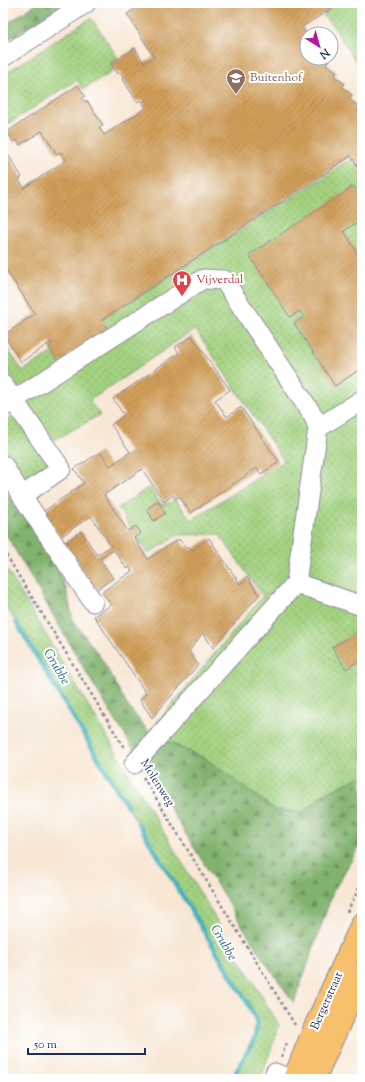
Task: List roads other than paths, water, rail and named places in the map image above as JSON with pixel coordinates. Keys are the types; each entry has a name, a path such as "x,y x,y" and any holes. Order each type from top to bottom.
{"main road":[{"name":"Bergerstraat","path":"286,1077 319,1018 362,924"},
{"name":"Bergerstraat","path":"314,1079 362,973"}],"lane":[{"path":"3,57 86,3"},
{"path":"22,496 61,469 6,398 203,279 224,280 314,417 318,428 296,583 134,764"},
{"path":"318,428 362,400"},
{"path":"3,465 93,602"},
{"path":"296,583 362,606"}],"waterway":[{"name":"Grubbe","path":"16,622 127,806"},
{"name":"Grubbe","path":"138,823 247,1002 257,1021 257,1034 236,1072 236,1079"}],"place":[{"name":"Buitenhof","path":"236,95"},
{"name":"Vijverdal","path":"182,297"}]}
